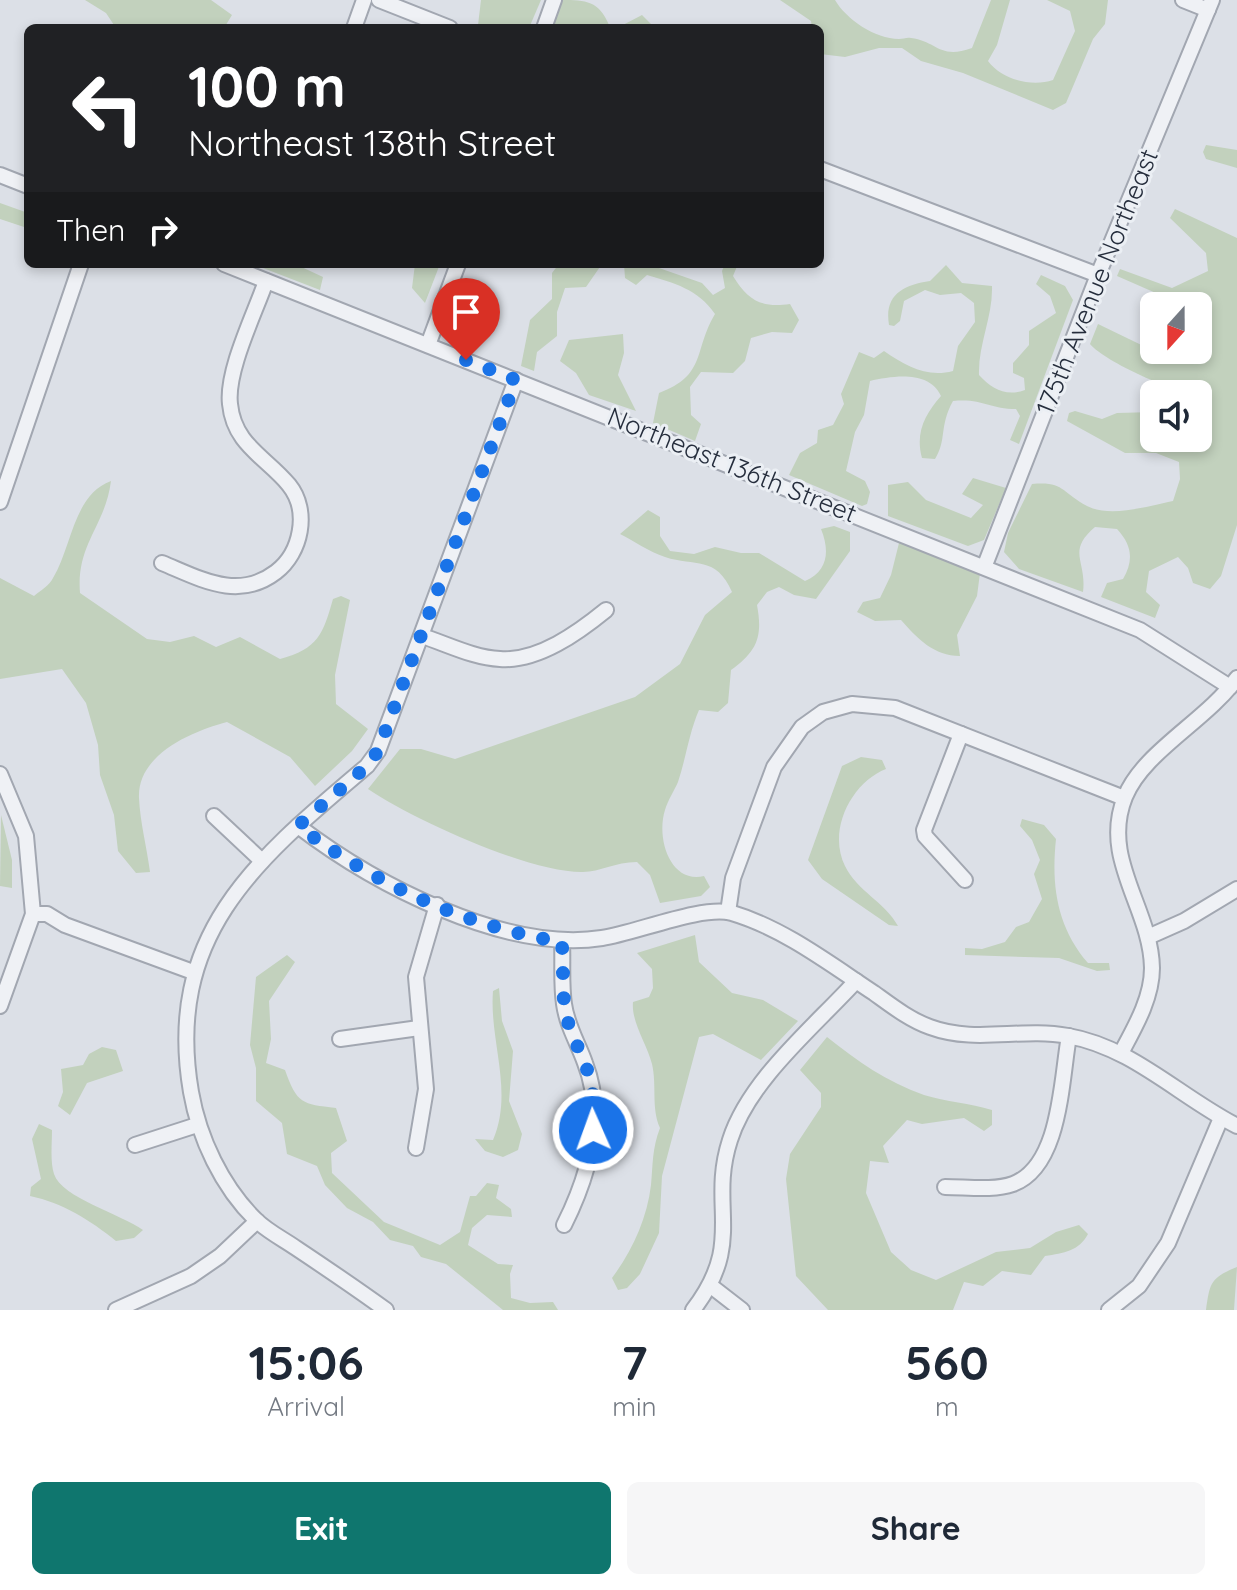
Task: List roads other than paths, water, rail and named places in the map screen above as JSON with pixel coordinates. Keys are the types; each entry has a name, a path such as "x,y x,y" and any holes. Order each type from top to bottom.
{"street":[{"path":"355,24 364,0"},
{"path":"379,0 440,24"},
{"path":"545,24 554,0"},
{"path":"1183,0 1210,5"},
{"name":"175th Avenue Northeast","path":"985,565 1098,275 1210,5"},
{"path":"824,171 1098,275"},
{"path":"0,175 24,184"},
{"path":"0,502 80,268"},
{"name":"Northeast 136th Street","path":"234,268 985,565 1140,630 1234,683"},
{"path":"428,345 457,268"},
{"path":"162,563 232,589 266,580 292,556 299,537 298,503 289,485 246,445 235,425 230,402 232,380 266,281"},
{"path":"386,1310 367,1305 257,1221 223,1177 197,1125 185,1057 185,1017 193,972 212,926 234,892 298,826 367,766 378,751 516,380"},
{"path":"422,636 486,657 512,659 562,640 606,610"},
{"path":"1121,1053 1147,999 1152,969 1148,937 1122,870 1118,840 1124,798 1136,776 1153,758 1199,721 1234,683"},
{"path":"728,912 733,878 774,767 802,727 823,712 852,704 895,708 1124,798"},
{"path":"961,734 924,830 925,836 965,880"},
{"path":"0,774 26,836 33,914 0,1006"},
{"path":"214,816 262,861"},
{"path":"298,826 364,873 488,926 562,942 604,937 676,919 728,912 765,926 912,1019 950,1033 974,1037 1038,1033 1069,1036 1121,1053 1237,1126"},
{"path":"1148,937 1184,921 1237,889"},
{"path":"416,1148 426,1089 416,977 437,905"},
{"path":"33,914 51,926 65,925 193,972"},
{"path":"562,942 564,1005 570,1030 586,1065 594,1100 589,1161 580,1193 564,1225"},
{"path":"693,1310 711,1286 724,1247 723,1174 729,1141 742,1110 761,1083 856,981"},
{"path":"340,1039 419,1028"},
{"path":"945,1187 1011,1185 1029,1176 1041,1165 1050,1143 1069,1036"},
{"path":"1109,1310 1139,1286 1168,1243 1221,1118"},
{"path":"135,1145 197,1125"},
{"path":"116,1310 191,1276 220,1256 257,1221"},
{"path":"711,1286 742,1310"}]}
